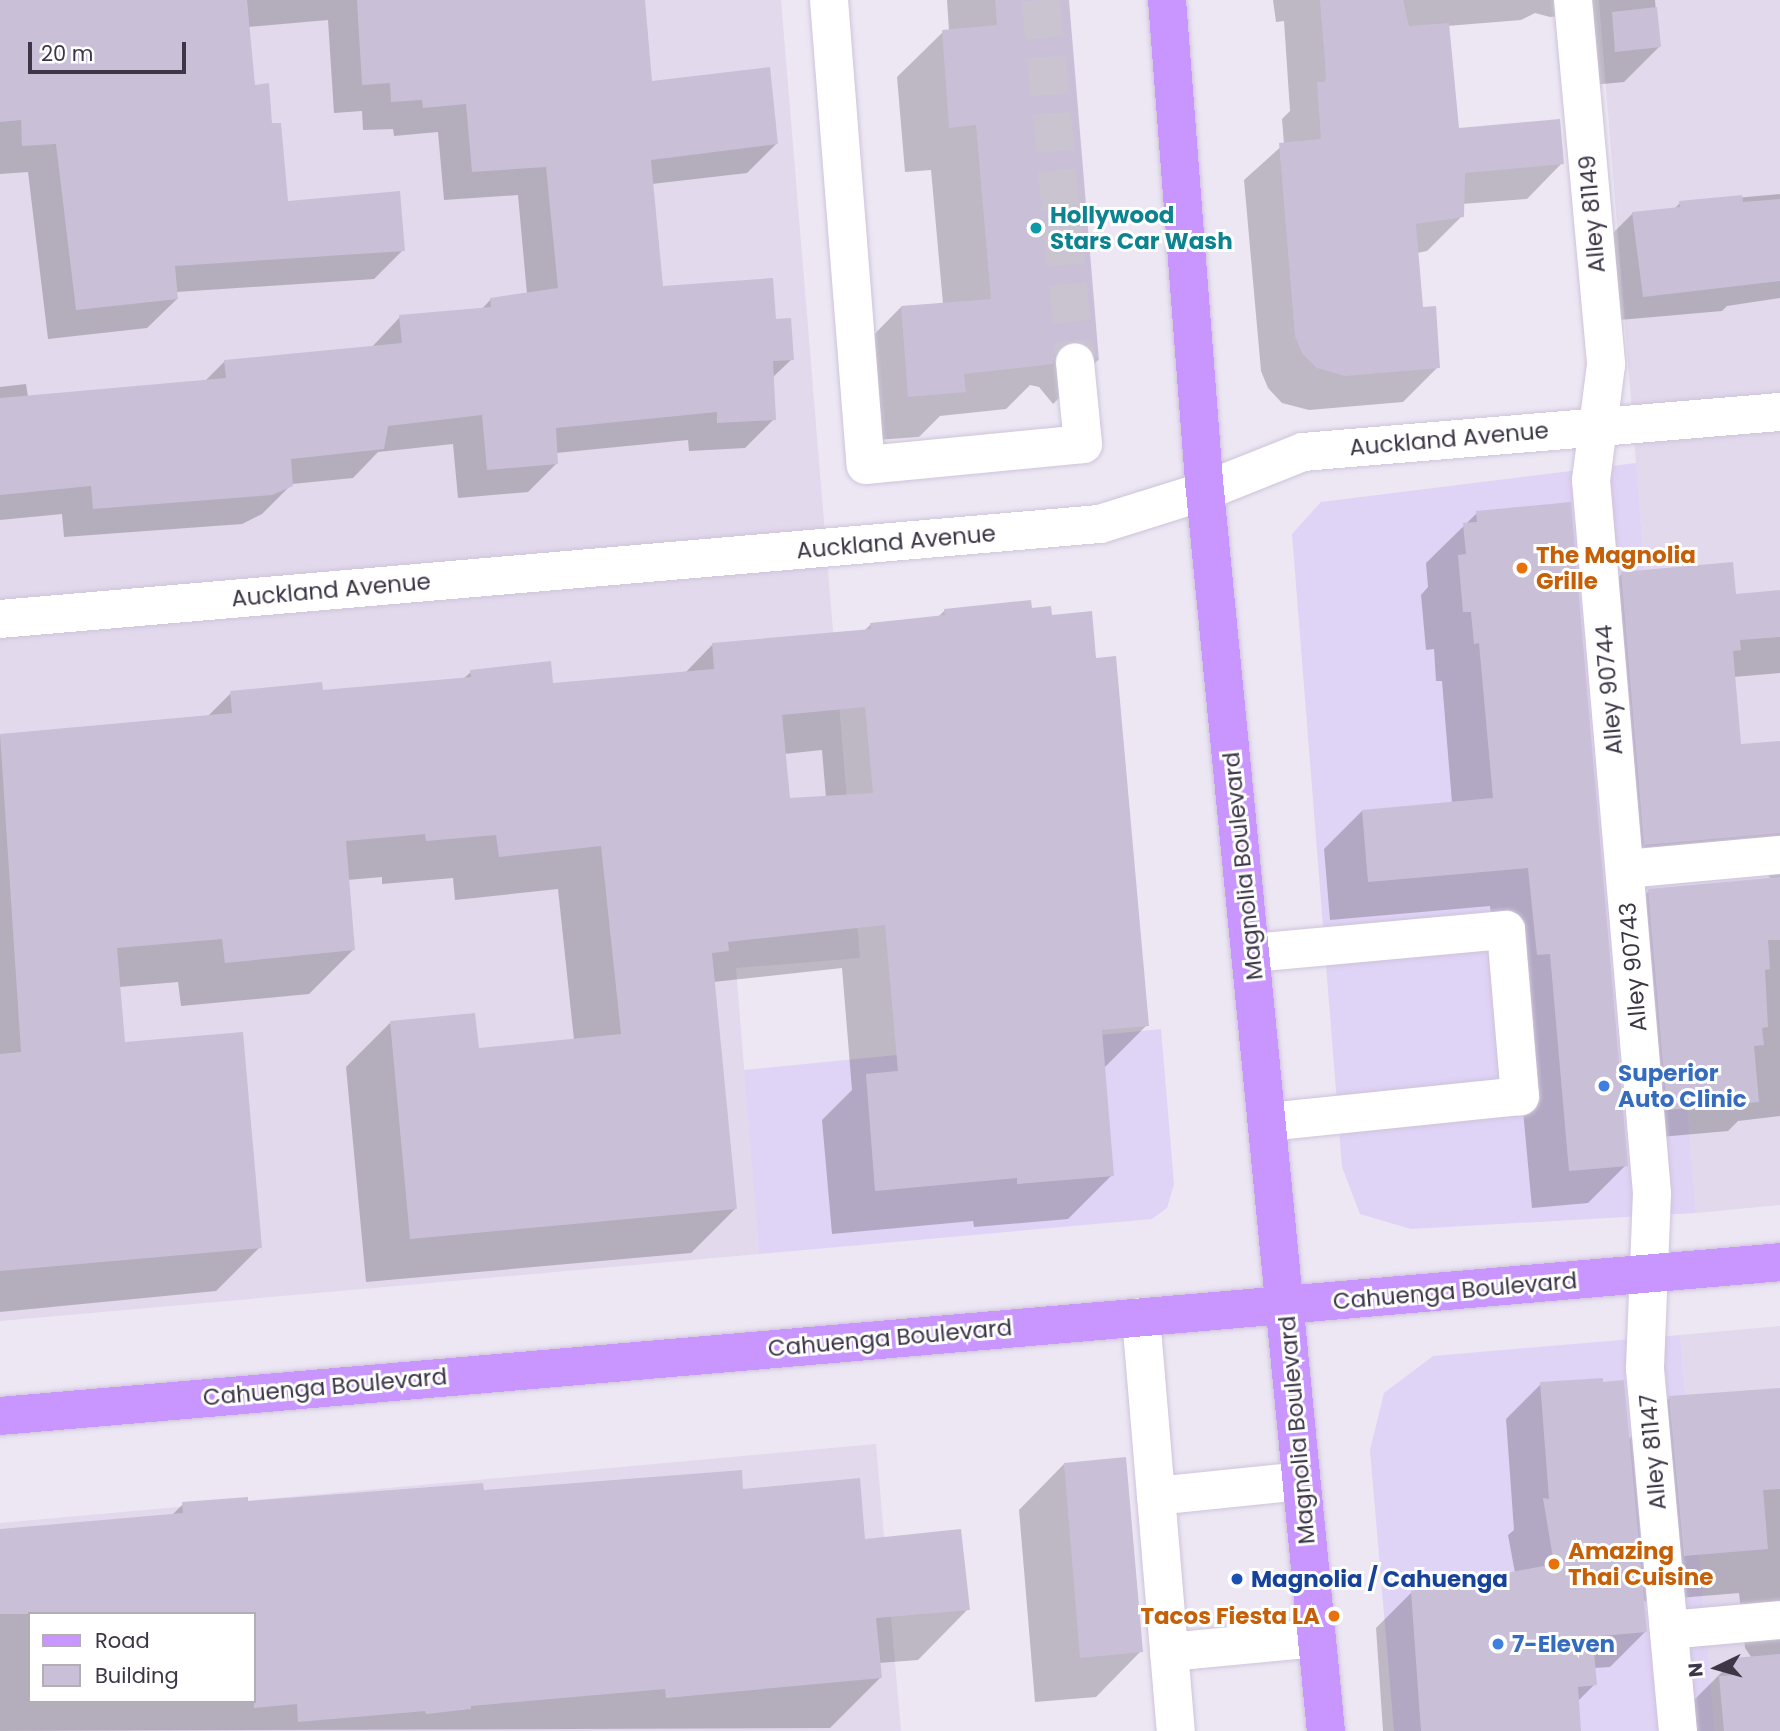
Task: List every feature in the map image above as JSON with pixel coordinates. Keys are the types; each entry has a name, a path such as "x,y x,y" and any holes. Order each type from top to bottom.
{"main road":[{"name":"Magnolia Boulevard","path":"1167,0 1205,491 1326,1731"},
{"name":"Cahuenga Boulevard","path":"0,1416 1780,1262"}],"street":[{"path":"829,0 866,466 1083,444 1075,362"},
{"name":"Alley 81149","path":"1573,0 1606,365 1598,427"},
{"name":"Auckland Avenue","path":"0,619 1100,524 1205,491 1303,452 1780,412"},
{"name":"Alley 90744","path":"1598,427 1591,480 1625,869"},
{"path":"1625,869 1780,855"},
{"name":"Alley 90743","path":"1625,869 1653,1193 1649,1275"},
{"path":"1252,953 1506,930 1520,1096 1268,1122"},
{"name":"Alley 81147","path":"1649,1275 1645,1369 1678,1731"},
{"path":"1141,1317 1176,1731"},
{"path":"1156,1496 1301,1482"},
{"path":"1669,1630 1780,1620"},
{"path":"1169,1652 1316,1638"}],"shaded area":[{"path":"0,0 781,0 860,958 736,968 759,1254 0,1321"},
{"path":"1599,0 1780,0 1780,1205 1696,1213"},
{"path":"1636,463 1696,1213 1411,1229 1360,1214 1342,1167 1292,534 1321,502"},
{"path":"1161,1029 1174,1184 1167,1208 1152,1219 759,1254 744,1070"},
{"path":"1780,1326 1780,1731 1715,1731 1680,1335"},
{"path":"1680,1335 1715,1731 1394,1731 1370,1450 1384,1393 1433,1356"},
{"path":"876,1444 901,1731 0,1731 0,1523"}],"building":[{"path":"0,0 247,0 255,85 269,83 272,123 281,123 288,201 400,191 405,251 175,266 178,299 76,310 56,144 22,146 21,120 0,122"},
{"path":"357,0 645,0 652,81 770,67 778,144 651,160 663,286 773,278 776,319 791,318 794,360 773,361 776,420 717,423 717,412 556,428 558,464 487,470 482,415 388,426 384,449 291,459 293,486 272,495 93,509 91,486 0,495 0,398 226,378 224,360 402,343 399,315 491,307 490,298 558,288 546,167 472,172 466,104 423,108 422,100 391,102 390,83 362,85"},
{"name":"Hollywood Stars Car Wash","path":"995,0 1069,0 1099,361 1085,342 1072,340 1055,352 1053,364 964,374 966,392 908,397 901,306 991,299 976,125 949,128 942,30 997,25"},
{"path":"1320,0 1403,0 1409,26 1449,23 1459,128 1560,119 1564,164 1465,173 1464,217 1416,224 1423,307 1436,306 1440,368 1345,376 1317,368 1302,353 1295,336 1279,143 1321,139 1317,82 1325,82 1326,75"},
{"path":"1657,7 1661,47 1615,52 1612,12"},
{"path":"1742,195 1743,202 1780,199 1780,281 1643,297 1632,212 1680,207 1679,201"},
{"path":"1571,502 1628,1166 1569,1171 1550,954 1537,955 1528,868 1368,882 1362,810 1493,798 1479,643 1474,644 1471,612 1463,612 1458,555 1466,554 1463,523 1477,522 1476,511"},
{"path":"1733,562 1736,594 1780,590 1780,637 1740,640 1741,650 1733,651 1741,744 1780,741 1780,833 1644,845 1621,572"},
{"path":"1031,600 1032,608 1051,606 1052,615 1092,611 1096,658 1116,656 1149,1026 1102,1030 1114,1176 1017,1184 1017,1178 875,1191 866,1074 898,1071 885,925 728,942 729,951 712,953 737,1209 410,1239 390,1021 475,1013 479,1048 621,1034 601,846 499,857 496,835 426,841 425,834 346,841 355,950 225,963 222,939 117,948 125,1042 243,1032 262,1248 0,1271 0,1054 21,1052 0,734 232,713 230,691 322,682 323,690 471,677 470,670 551,661 553,683 714,669 712,643 871,629 870,623 945,615 944,609","holes":["865,707 873,793 790,798 782,715"]},
{"path":"1780,877 1780,940 1768,940 1770,969 1765,970 1768,1027 1762,1028 1764,1045 1754,1046 1759,1102 1667,1110 1648,889"},
{"path":"1603,1378 1603,1382 1624,1380 1647,1632 1601,1636 1603,1651 1594,1652 1597,1685 1578,1687 1581,1731 1421,1731 1411,1591 1554,1564 1543,1498 1549,1499 1540,1382"},
{"path":"1780,1388 1780,1489 1763,1490 1768,1549 1684,1556 1669,1396"},
{"path":"1126,1457 1143,1652 1080,1658 1064,1463"},
{"path":"742,1470 743,1489 860,1478 865,1539 961,1529 970,1610 876,1618 882,1678 666,1698 665,1689 471,1706 471,1709 426,1714 425,1711 298,1722 297,1704 254,1708 256,1612 0,1614 0,1529 183,1513 182,1502 248,1497 248,1501 483,1483 484,1490"},
{"path":"1780,1654 1780,1731 1724,1731 1719,1676 1734,1675 1733,1658"}],"tunnel":[{"path":"1041,0 1075,362"}],"place":[{"name":"Hollywood Stars Car Wash","path":"1036,228"},
{"name":"The Magnolia Grille","path":"1522,568"},
{"name":"Superior Auto Clinic","path":"1604,1086"},
{"name":"Amazing Thai Cuisine","path":"1554,1564"},
{"name":"Magnolia / Cahuenga","path":"1237,1579"},
{"name":"Tacos Fiesta LA","path":"1334,1616"},
{"name":"7-Eleven","path":"1498,1644"}]}
